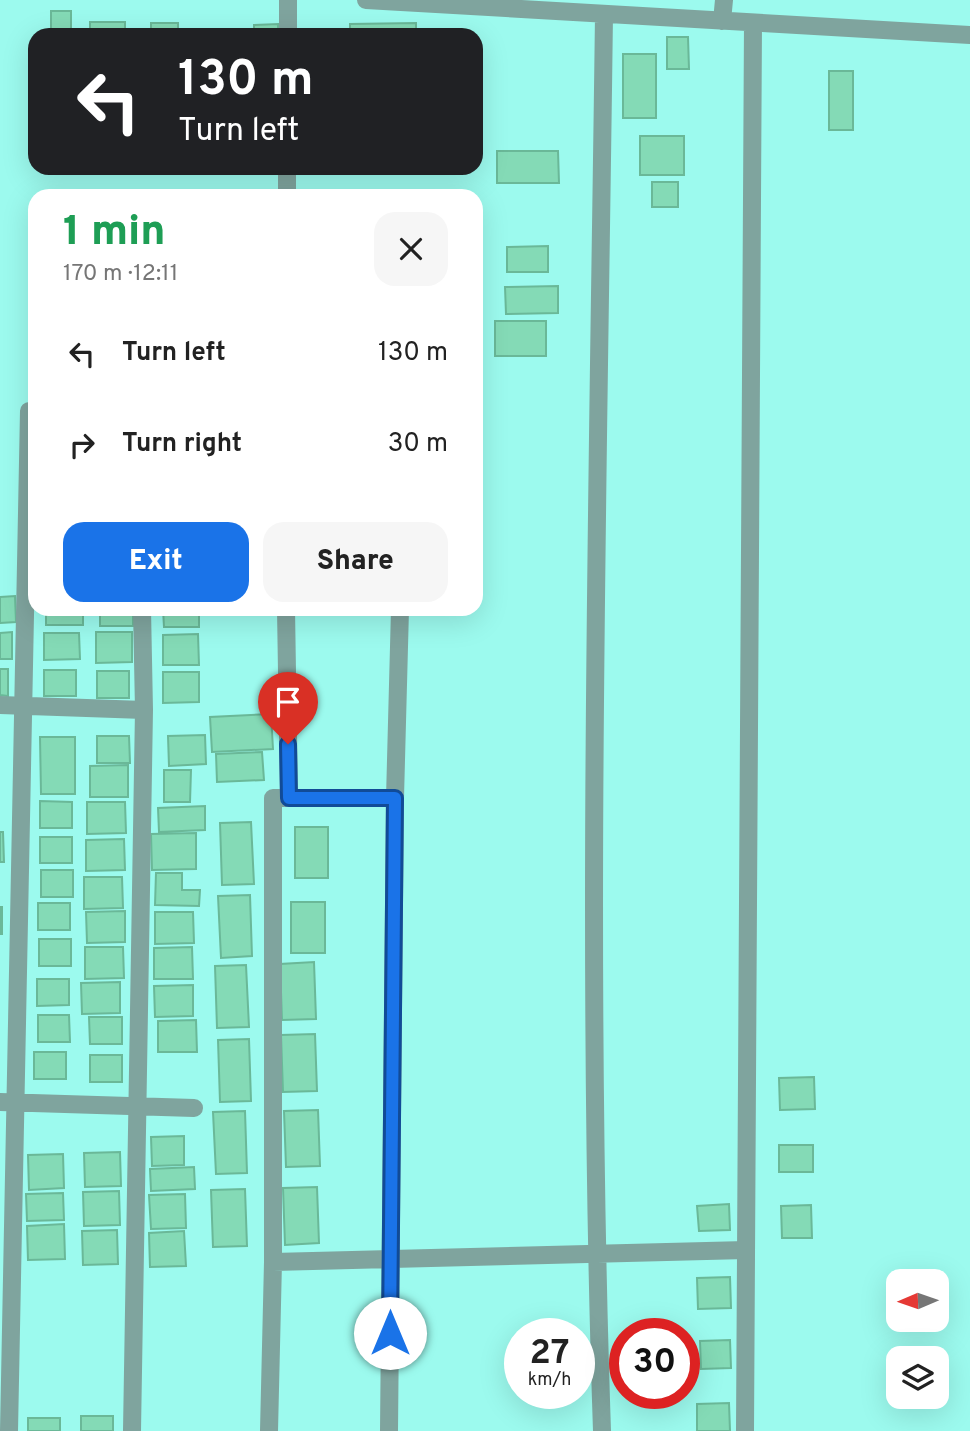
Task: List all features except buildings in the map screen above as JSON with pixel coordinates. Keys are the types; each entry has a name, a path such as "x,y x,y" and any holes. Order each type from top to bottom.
{"street":[{"path":"288,0 288,28"},
{"path":"366,0 970,35"},
{"path":"722,21 724,0"},
{"path":"602,1431 596,1254 596,656 604,15"},
{"path":"745,1431 753,23"},
{"path":"9,1431 8,1103 28,490"},
{"path":"132,1431 144,710 142,616"},
{"path":"286,616 289,798"},
{"path":"389,1431 395,798 400,616"},
{"path":"0,705 144,710"},
{"path":"269,1431 273,798 395,798"},
{"path":"8,1103 194,1108"},
{"path":"272,1262 746,1250"}],"route":[{"path":"288,744 289,798 395,798 390,1333"}]}
